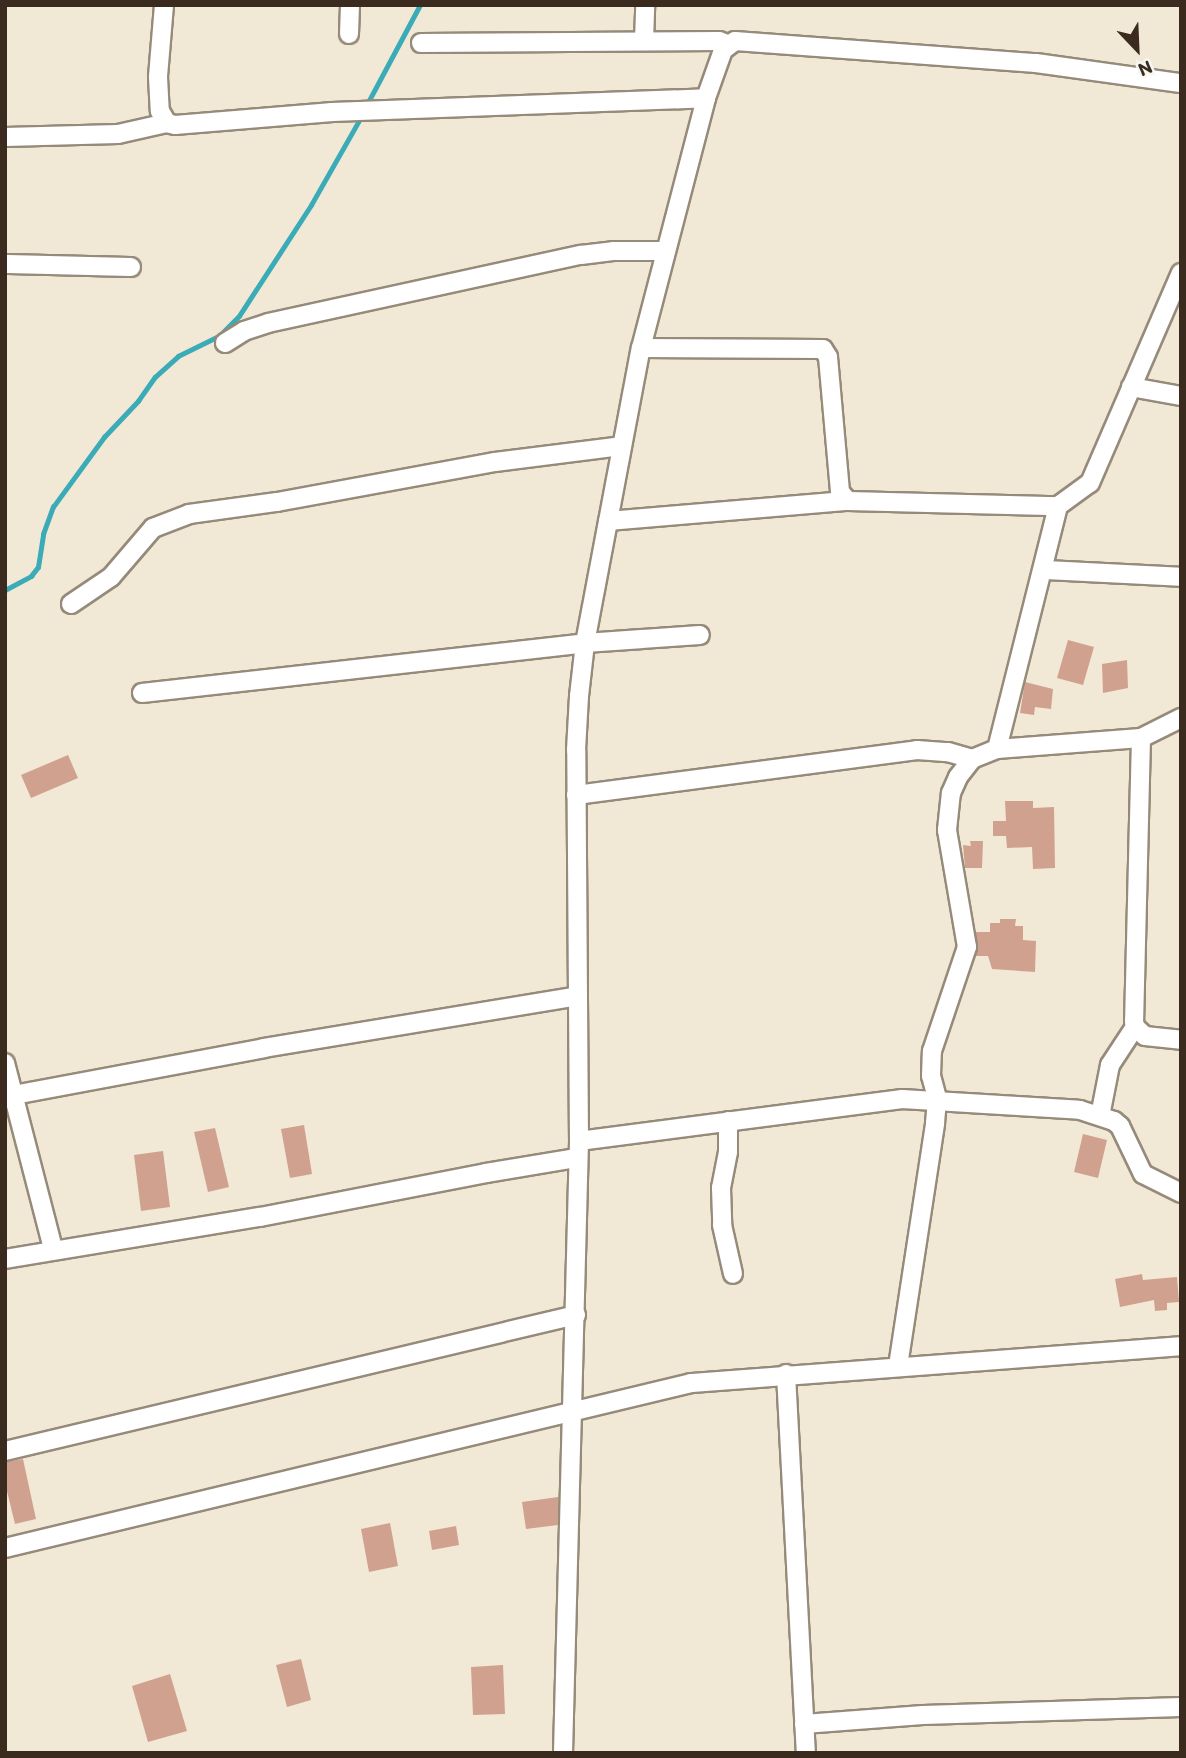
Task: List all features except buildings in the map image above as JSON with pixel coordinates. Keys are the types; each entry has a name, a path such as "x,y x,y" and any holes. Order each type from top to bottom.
{"street":[{"path":"163,5 158,77 160,111 167,123"},
{"path":"349,34 350,5"},
{"path":"644,41 645,5"},
{"path":"421,43 719,41 727,44 735,41 1036,63 1181,83"},
{"path":"563,1753 576,1315 576,795 579,696 584,643 641,348 706,98 727,44"},
{"path":"5,137 118,134 167,123 207,125 332,112 706,98"},
{"path":"225,344 244,331 268,323 581,255 613,251 665,251"},
{"path":"5,264 131,267"},
{"path":"608,521 848,501 1058,506 1090,483 1181,273"},
{"path":"641,348 823,349 828,357 840,492 848,501"},
{"path":"1131,387 1181,397"},
{"path":"71,604 111,577 153,528 189,514 277,502 495,462 621,446"},
{"path":"998,749 1045,570 1058,506"},
{"path":"1045,570 1181,578"},
{"path":"142,693 584,643 700,635"},
{"path":"898,1366 937,1098 931,1076 932,1051 967,947 947,830 951,793 962,767 972,759 998,749 1141,738 1181,718"},
{"path":"1100,1116 1110,1065 1135,1027 1141,738"},
{"path":"576,795 917,750 948,752 972,759"},
{"path":"14,1095 264,1048 577,996"},
{"path":"1135,1027 1145,1036 1181,1040"},
{"path":"5,1063 53,1249"},
{"path":"5,1259 260,1217 728,1121 862,1102 937,1098 1080,1110 1120,1126 1143,1174 1181,1193"},
{"path":"728,1121 727,1152 721,1188 722,1226 733,1274"},
{"path":"5,1451 576,1315"},
{"path":"5,1548 691,1383 1181,1346"},
{"path":"786,1374 806,1753"},
{"path":"804,1724 923,1715 1181,1707"}],"waterway":[{"path":"366,106 420,5"},
{"path":"5,590 31,576 38,567 43,534 53,507 104,437 138,401 155,377 178,356 219,336 239,316 311,205 361,117"}]}
